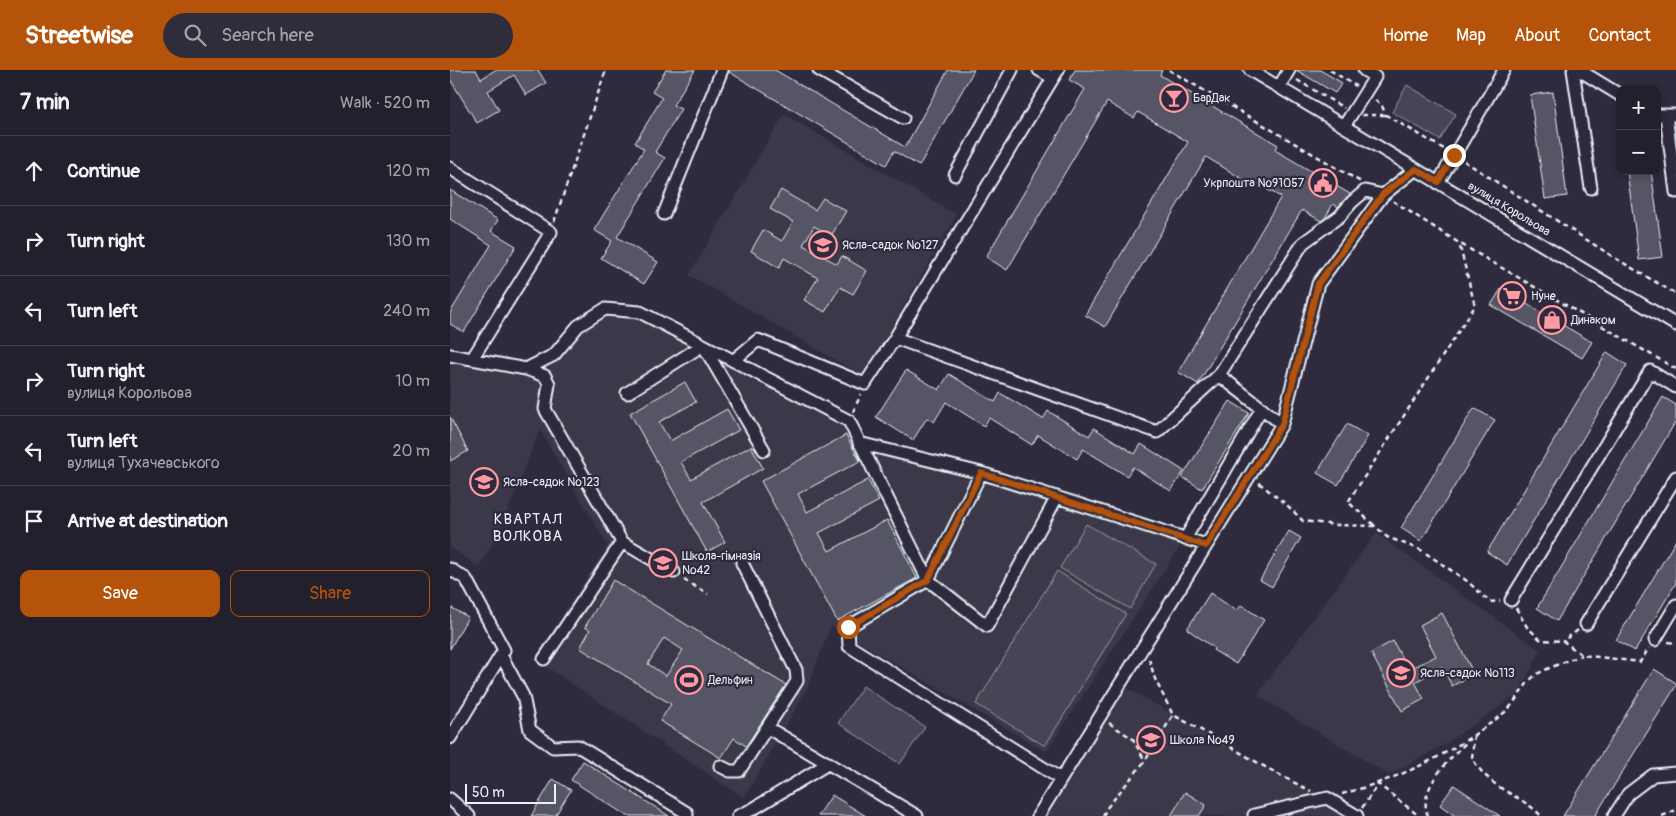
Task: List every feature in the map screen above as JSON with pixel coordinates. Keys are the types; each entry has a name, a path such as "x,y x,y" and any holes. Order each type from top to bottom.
{"street":[{"path":"664,214 722,70"},
{"path":"819,70 903,118"},
{"path":"955,175 1012,70"},
{"path":"733,361 758,340 865,384 1056,74 1039,70"},
{"name":"вулиця Корольова","path":"1250,70 1676,325"},
{"path":"1344,126 1375,77 1364,70"},
{"path":"1438,182 1504,70"},
{"path":"1580,71 1616,93"},
{"path":"1580,71 1591,188"},
{"path":"1278,87 1288,72"},
{"path":"1666,115 1676,192"},
{"path":"450,168 551,232 472,359"},
{"path":"1038,816 1282,424 1318,284 1383,194 1416,169"},
{"path":"895,338 1157,432 1219,375 1303,243 1340,216 1365,191 1383,194"},
{"path":"526,369 554,356 578,326 605,309 640,312 849,421 928,580 987,626 1056,497"},
{"path":"627,393 703,345"},
{"path":"703,345 764,450"},
{"path":"450,355 526,369 545,376 549,384 545,409 622,542 674,572"},
{"path":"1511,600 1650,371 1676,387"},
{"path":"1219,375 1282,424"},
{"path":"1185,539 1262,408"},
{"path":"859,443 981,473 1206,546"},
{"path":"981,473 928,580 848,627 849,646 1061,779"},
{"path":"1586,624 1676,477"},
{"path":"544,659 622,542"},
{"path":"720,766 730,771 739,771 797,682 796,670 742,563"},
{"path":"450,569 466,579 504,650 450,738"},
{"path":"1655,640 1676,605"},
{"path":"501,655 523,696 530,730 553,747 578,746 687,813 687,816"},
{"path":"768,728 917,816"},
{"path":"738,816 753,810 829,763"},
{"path":"1614,816 1628,794 1652,775 1676,773"},
{"path":"1254,815 1327,798 1357,816"},
{"path":"450,799 469,816"}],"path":[{"path":"551,232 606,70"},
{"path":"1169,70 1366,184"},
{"path":"1330,70 1365,92 1382,106 1386,115"},
{"path":"1288,72 1352,113 1366,116 1386,115 1454,155 1615,258 1676,294"},
{"path":"1383,194 1459,242 1676,369"},
{"path":"1459,242 1475,306 1348,502 1387,537 1421,550 1467,580 1490,602 1511,600 1527,627 1541,640 1564,641 1582,655"},
{"path":"849,421 865,384"},
{"path":"1248,477 1264,486 1303,521 1336,525 1375,526"},
{"path":"684,580 708,594"},
{"path":"1564,641 1586,624"},
{"path":"1148,641 1149,656 1155,679 1173,714 1262,765 1327,798 1378,784 1431,762 1474,735 1507,710 1536,675 1582,655 1640,662 1655,640 1676,643"},
{"path":"1103,816 1106,809 1145,761 1173,714"},
{"path":"1096,724 1109,723 1132,739 1145,761"},
{"path":"1428,816 1425,809 1429,788 1448,760 1474,735"},
{"path":"1474,735 1472,759 1486,777 1535,809 1541,816"},
{"path":"1357,816 1378,784"},
{"path":"1378,784 1419,816"},
{"path":"1662,816 1676,810"}],"shaded area":[{"path":"1407,85 1456,114 1440,140 1392,112"},
{"name":"Ясла-садок №127","path":"784,114 957,215 863,376 689,275"},
{"path":"605,309 640,312 849,421 860,443 1185,539 1046,752 831,626 807,689 744,798 534,659 608,546 540,430 498,535 479,567 450,547 450,360 526,369"},
{"path":"1086,524 1156,564 1130,609 1060,568"},
{"name":"Ясла-садок №113","path":"1376,533 1541,651 1518,694 1447,743 1389,775 1257,695"},
{"path":"1057,571 1126,614 1045,746 976,704"},
{"name":"Школа №49","path":"1120,684 1262,765 1327,798 1357,816 1037,816"},
{"path":"863,686 925,727 900,764 838,723"}],"building":[{"path":"450,70 476,70 481,79 495,70 538,70 546,83 526,95 514,75 488,91 499,110 477,123 450,79"},
{"path":"666,70 695,70 673,105 681,109 655,152 665,158 617,237 658,262 644,284 601,258 612,241 594,230 644,149 635,143 662,98 652,92"},
{"path":"729,70 775,70 905,147 948,70 974,70 919,166 894,151 886,165 729,72"},
{"path":"1075,70 1162,70 1160,75 1278,145 1275,150 1350,194 1338,207 1333,204 1325,218 1321,221 1302,210 1198,384 1178,372 1281,197 1255,183 1254,186 1206,157 1105,327 1085,315 1188,142 1138,112 1134,118 1107,102 1007,270 986,257 1085,89 1069,80"},
{"path":"1296,70 1320,70 1342,83 1335,93"},
{"path":"1553,92 1567,196 1545,199 1530,95"},
{"path":"1628,175 1652,175 1663,257 1639,260"},
{"path":"450,190 498,220 491,231 516,246 464,332 450,324 450,313 491,245 450,219"},
{"path":"781,190 815,210 823,198 846,211 831,236 814,226 803,245 837,264 842,256 867,271 853,294 840,287 825,312 804,300 818,278 784,258 779,268 751,251 763,230 782,241 793,222 770,209"},
{"path":"1501,289 1592,342 1582,358 1491,305"},
{"path":"1607,352 1627,365 1507,565 1487,552"},
{"path":"906,370 939,390 949,374 995,402 1000,393 1043,419 1048,411 1089,436 1094,428 1135,454 1141,444 1184,471 1171,491 1133,467 1127,476 1083,449 1077,459 1038,435 1032,445 989,418 984,426 946,402 934,422 927,418 913,440 876,417"},
{"path":"685,382 696,402 659,422 670,441 727,409 739,430 681,462 691,479 751,446 763,468 703,502 725,542 707,552 630,413"},
{"path":"1663,397 1676,405 1676,421 1557,621 1537,608"},
{"path":"1230,401 1249,413 1202,489 1182,477"},
{"path":"1474,408 1495,420 1421,541 1401,528"},
{"path":"450,417 468,451 450,461"},
{"path":"1347,424 1368,436 1338,485 1317,473"},
{"path":"846,435 860,461 798,494 807,512 868,480 879,501 819,533 829,551 887,520 917,578 837,621 761,481"},
{"path":"1289,531 1301,538 1272,587 1260,580"},
{"path":"1676,540 1676,583 1635,651 1616,640"},
{"path":"613,580 786,685 746,746 734,738 721,758 660,721 671,704 580,648 590,630 585,627","holes":["664,638 683,650 666,676 648,664"]},
{"path":"1210,593 1237,611 1241,605 1264,620 1236,664 1213,650 1214,648 1187,629"},
{"path":"450,607 468,617 450,649"},
{"path":"1442,613 1474,674 1452,686 1442,667 1415,682 1424,699 1402,711 1371,653 1393,641 1408,670 1436,656 1420,625"},
{"path":"1654,669 1676,683 1676,686 1595,816 1563,816"},
{"path":"583,761 669,816 627,816 571,780"},
{"path":"553,779 571,790 555,816 531,816"},
{"path":"1454,785 1500,816 1455,816 1440,805"},
{"path":"1185,792 1206,805 1199,816 1171,816"},
{"path":"832,795 866,816 818,816"}],"place":[{"name":"БарДак","path":"1174,98"},
{"name":"Укрпошта №91057","path":"1323,183"},
{"name":"Ясла-садок №127","path":"823,245"},
{"name":"Нуне","path":"1512,296"},
{"name":"Динаком","path":"1552,320"},
{"name":"Ясла-садок №123","path":"484,482"},
{"name":"Школа-гімназія №42","path":"663,563"},
{"name":"Ясла-садок №113","path":"1401,673"},
{"name":"Дельфин","path":"689,680"},
{"name":"Школа №49","path":"1151,740"}],"district":[{"name":"КВАРТАЛ ВОЛКОВА","path":"528,528"}],"route":[{"path":"848,627 928,580 981,473 1206,546 1282,424 1318,284 1383,194 1416,169 1438,182 1454,155"}]}
